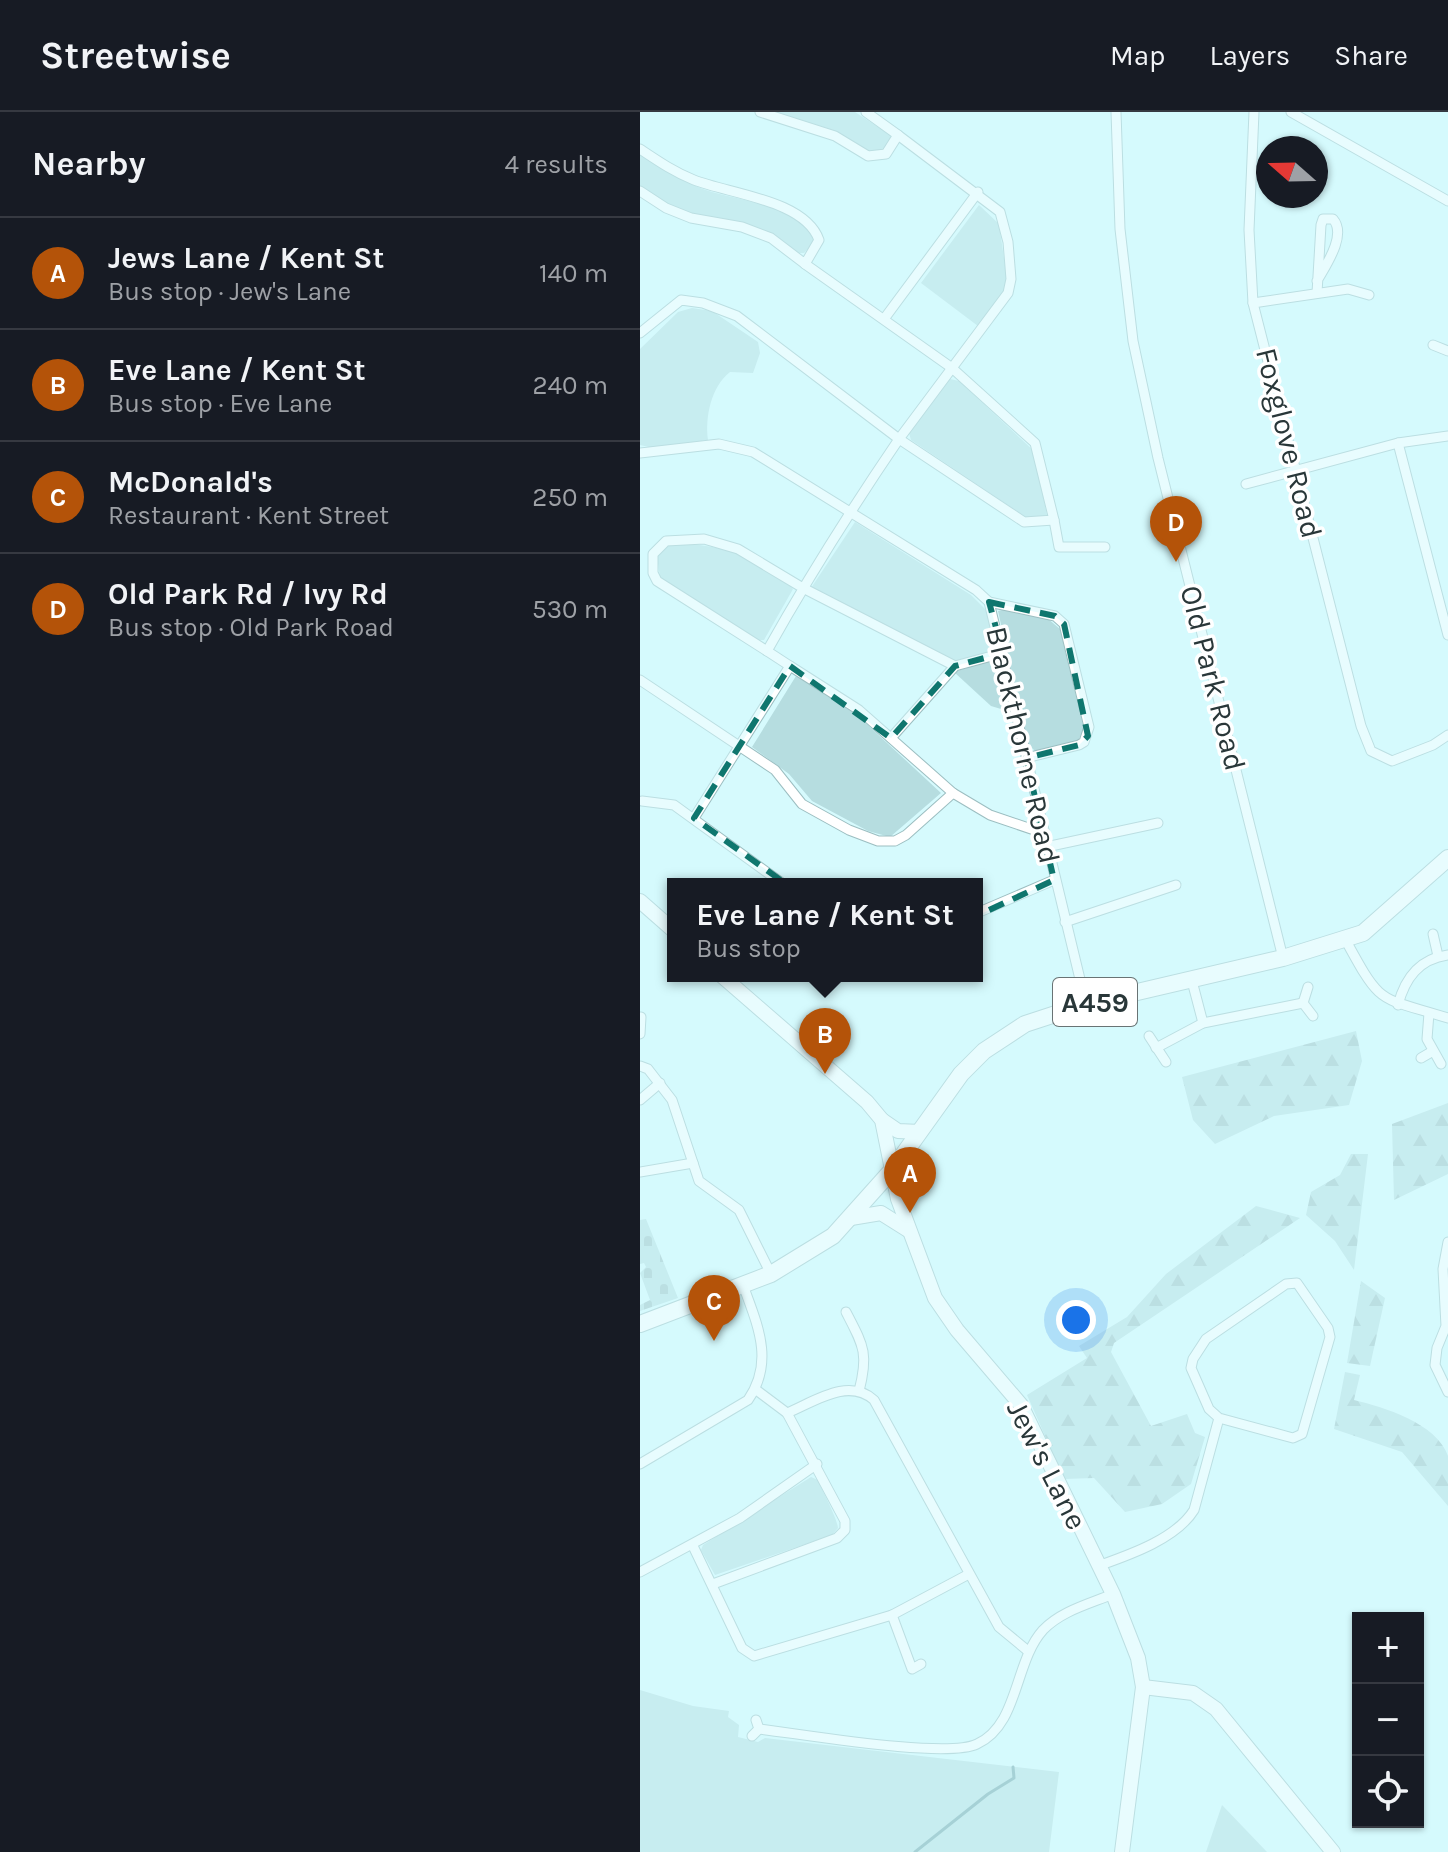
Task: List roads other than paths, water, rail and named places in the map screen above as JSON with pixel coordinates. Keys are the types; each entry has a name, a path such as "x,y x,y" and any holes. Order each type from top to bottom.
{"main road":[{"name":"A459","path":"1345,939 1357,924 1448,847"},
{"name":"A459","path":"640,1324 771,1274 833,1236 893,1169 961,1074 984,1051 1025,1024 1086,1004 1283,958 1363,933 1448,858"},
{"path":"640,901 667,925"},
{"path":"729,982 867,1102 882,1120 898,1131 920,1132"},
{"name":"Jew's Lane","path":"882,1120 908,1230 935,1298 957,1330 1021,1405 1113,1594 1138,1658 1143,1687"},
{"path":"851,1218 881,1213 908,1230"},
{"path":"1122,1852 1143,1687 1193,1693 1216,1709 1333,1852"}],"street":[{"path":"760,112 835,136 868,156 886,154 898,135"},
{"path":"767,651 850,510 1011,286 1005,223 1000,212 978,192 866,112"},
{"name":"Old Park Road","path":"1116,112 1120,229 1133,341 1158,458 1283,958"},
{"name":"Foxglove Road","path":"1254,112 1249,230 1253,303 1361,726 1371,751 1392,761 1433,745 1448,735"},
{"path":"1291,112 1448,201"},
{"path":"640,149 674,172 763,200 814,226 819,240 805,264"},
{"path":"640,191 666,208 691,218 742,227 771,238 952,368 1035,443 1059,547 1105,547"},
{"path":"884,319 978,192"},
{"path":"1317,281 1337,240 1339,229 1333,219 1323,219 1321,225 1317,281 1317,293"},
{"path":"1253,303 1348,289 1369,295"},
{"path":"640,333 681,300 725,310 899,439 1024,522 1054,520"},
{"path":"1433,345 1448,351"},
{"path":"1246,484 1398,443 1448,436"},
{"path":"1398,443 1448,635"},
{"name":"Blackthorne Road","path":"640,453 719,444 735,445 753,452 976,590 989,602 1086,1004"},
{"path":"955,666 722,543 675,538 666,541 653,554 653,573 657,581 859,710 953,793 990,815 1043,833"},
{"path":"989,602 1055,616 1064,624 1089,727 1088,736 1079,745 1026,758"},
{"path":"891,738 955,666 1003,653"},
{"path":"694,818 790,666"},
{"path":"640,680 775,770 802,804 849,830 878,841 895,841 906,835 953,793"},
{"path":"642,801 674,805 775,878"},
{"path":"1046,847 1158,823"},
{"path":"983,910 1054,880"},
{"path":"1065,922 1176,885"},
{"path":"1398,1005 1412,973 1443,955 1433,934"},
{"path":"1345,939 1369,982 1382,996 1398,1005 1448,1018"},
{"path":"1192,981 1203,1023"},
{"path":"1303,1003 1308,987"},
{"path":"1156,1048 1203,1023 1303,1003"},
{"path":"1303,1003 1313,1016"},
{"path":"1429,1013 1427,1039 1441,1064"},
{"path":"640,1034 641,1017"},
{"path":"1149,1036 1166,1062"},
{"path":"1421,1058 1433,1051"},
{"path":"640,1066 660,1083 681,1120 699,1181 739,1210 771,1274"},
{"path":"640,1100 660,1083"},
{"path":"640,1172 693,1163"},
{"path":"1448,1242 1443,1269 1446,1326 1435,1359 1437,1374 1448,1392"},
{"path":"1297,1283 1328,1328 1330,1337 1302,1434 1293,1438 1219,1418 1209,1409 1194,1377 1191,1368 1197,1352 1206,1339 1286,1284 1297,1283"},
{"path":"640,1464 748,1400 755,1389 762,1371 764,1353 743,1285"},
{"path":"846,1312 865,1348 866,1365 859,1391"},
{"path":"713,1584 837,1538 845,1530 845,1521 817,1464 787,1413 755,1389"},
{"path":"787,1413 839,1391 859,1391 878,1405 999,1627 1028,1651"},
{"path":"1098,1566 1151,1543 1187,1521 1194,1510 1219,1418"},
{"path":"640,1572 693,1546 817,1464"},
{"path":"693,1546 742,1648 754,1656 892,1615 969,1574"},
{"path":"756,1728 962,1749 986,1739 1000,1723 1028,1651 1041,1632 1061,1616 1113,1594"},
{"path":"892,1615 912,1669 921,1664"}],"waterway":[{"path":"915,1852 988,1794 1014,1778 1013,1767"}],"place":[{"name":"Old Park Rd / Ivy Rd","path":"1176,562"},
{"name":"Eve Lane / Kent St","path":"825,1074"},
{"name":"Jews Lane / Kent St","path":"910,1213"},
{"name":"McDonald's","path":"714,1341"}]}
